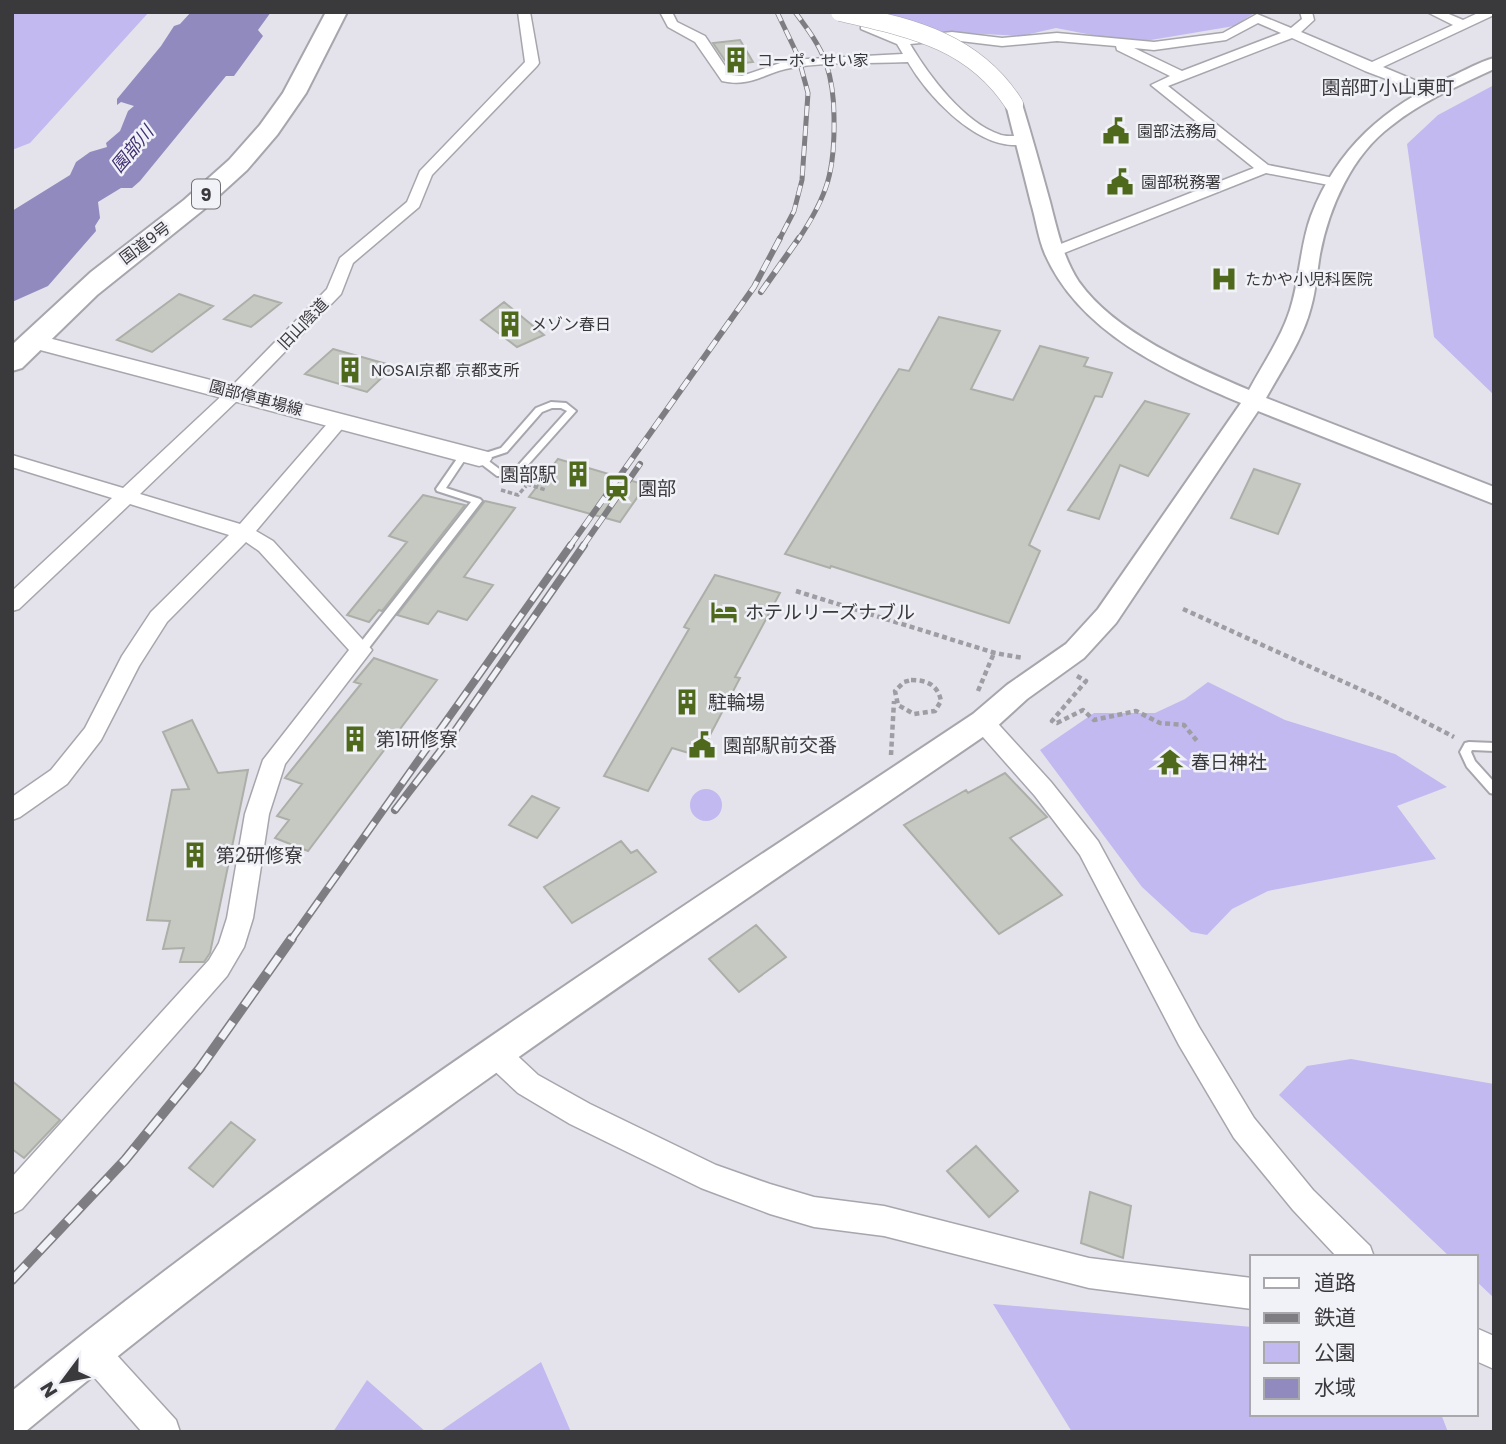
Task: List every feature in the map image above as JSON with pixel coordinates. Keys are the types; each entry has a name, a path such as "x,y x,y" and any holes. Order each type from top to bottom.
{"highway":[{"name":"国道9号","path":"12,362 23,341 114,266 183,214 239,164 293,94 337,12"}],"main road":[{"name":"園部停車場線","path":"23,341 235,393 471,456"}],"street":[{"name":"旧山陰道","path":"13,603 235,393 335,291 346,261 414,204 425,174 532,63 524,12"},
{"path":"666,12 669,23 676,29 699,37 727,78 743,80 789,64 912,58"},
{"path":"840,12 904,27 937,39 959,50 989,72 1007,90 1025,141 1054,251 1071,285 1107,322 1172,364 1254,400 1494,495"},
{"path":"1306,12 1308,20 1293,33 1158,85 1160,90 1213,127 1263,168 1334,182"},
{"path":"1433,12 1464,25"},
{"path":"1370,68 1491,12"},
{"path":"865,26 902,41 951,36 1002,42 1057,37 1154,46 1226,36 1257,18 1430,92"},
{"path":"902,41 925,80 976,128 1000,140 1025,141"},
{"path":"1108,41 1179,75"},
{"path":"12,1417 208,1260 496,1055 983,722 1017,692 1075,651 1107,616 1254,400 1290,335 1301,308 1311,251 1334,182 1343,168 1383,123 1430,92 1494,63"},
{"path":"1054,251 1263,168"},
{"path":"12,810 59,777 93,734 130,662 159,617 244,532 340,420"},
{"path":"12,461 244,532 266,546 361,650 275,760 257,814 240,918 231,947 218,968 12,1199"},
{"path":"983,722 1043,789 1089,848 1189,1036 1244,1128 1303,1200 1357,1255"},
{"path":"496,1055 528,1084 580,1114 711,1178 770,1199 814,1212 884,1222 1089,1273 1250,1294"},
{"path":"1478,1345 1494,1353"},
{"path":"92,1351 164,1432"}],"lane":[{"path":"361,650 477,501 440,489 471,456 504,450 539,410 551,405 563,405 572,411 515,474 500,474 471,456"},
{"path":"1494,747 1471,746 1465,752 1471,764 1494,790"}],"path":[{"path":"527,485 546,490"},
{"path":"796,591 994,653 1024,658 1029,653"},
{"path":"1182,609 1377,697 1471,746"},
{"path":"978,691 994,653"},
{"path":"1077,675 1086,681 1052,721 1057,723 1083,710 1094,720 1136,711 1160,723 1184,725 1197,741"},
{"path":"891,755 891,710 895,691 904,682 926,681 938,689 941,701 935,711 921,715 900,708 895,697"},
{"path":"935,711 944,719"}],"green space":[{"path":"12,12 149,12 30,143 12,150"},
{"path":"873,12 1256,12 1234,26 1133,43 1056,28 1021,36 944,32"},
{"path":"1494,85 1494,395 1434,337 1407,144 1438,115"},
{"path":"1208,682 1285,720 1395,754 1447,787 1397,806 1436,859 1268,891 1232,909 1207,935 1191,932 1142,887 1040,750 1094,713 1155,713 1185,699"},
{"path":"706,789 717,794 722,805 717,816 706,821 695,816 690,805 695,794"},
{"path":"1351,1059 1494,1084 1494,1298 1478,1283 1478,1255 1448,1255 1279,1095 1307,1066"},
{"path":"993,1304 1250,1327 1250,1416 1442,1416 1448,1432 1072,1432"},
{"path":"541,1362 571,1432 439,1432"},
{"path":"367,1380 426,1432 333,1432"}],"water":[{"name":"園部川","path":"191,12 271,12 258,30 263,36 234,76 226,76 140,181 132,188 121,188 98,202 100,218 95,226 96,231 48,286 12,302 12,211 70,175 76,162 90,152 107,147 106,143 120,131 128,111 134,106 121,102 117,105 117,99 174,26 180,24"}],"building":[{"path":"740,40 753,62 728,65 713,43"},
{"path":"179,294 213,306 152,352 117,340"},
{"path":"254,295 281,303 251,327 224,319"},
{"name":"メゾン春日","path":"504,302 544,335 517,347 481,320"},
{"path":"939,317 1000,331 971,389 1013,400 1040,346 1088,358 1084,366 1112,373 1102,397 1095,396 1029,545 1040,551 1009,623 785,554 899,369 909,371"},
{"name":"NOSAI京都 京都支所","path":"333,349 394,366 367,392 305,374"},
{"path":"1145,401 1189,414 1148,476 1120,465 1099,519 1068,510"},
{"name":"園部駅","path":"558,459 646,485 620,522 529,497"},
{"path":"1254,469 1300,484 1278,534 1231,518"},
{"path":"423,495 465,505 382,611 379,610 369,622 347,615 407,542 389,536"},
{"path":"485,501 515,508 464,577 493,585 467,620 438,611 428,624 397,615"},
{"path":"715,575 780,593 735,677 740,678 699,756 672,748 648,791 604,776 689,629 684,627"},
{"name":"第1研修寮","path":"374,658 437,680 308,851 275,838 289,820 277,816 302,784 285,778 361,684 354,682"},
{"name":"第2研修寮","path":"192,720 218,773 248,770 210,953 204,962 180,962 184,948 163,949 170,921 147,920 172,790 189,789 163,732"},
{"path":"1005,773 1047,817 1010,838 1062,895 999,934 904,825 966,790 968,793"},
{"path":"532,796 559,808 537,838 509,825"},
{"path":"621,841 631,853 637,850 656,872 572,923 544,887"},
{"path":"756,925 786,957 739,992 709,959"},
{"path":"12,1081 60,1120 24,1158 12,1149"},
{"path":"231,1122 255,1140 213,1187 189,1168"},
{"path":"976,1146 1018,1191 989,1217 947,1171"},
{"path":"1090,1192 1131,1206 1123,1258 1081,1243"}],"railway":[{"path":"777,12 798,56 808,93 802,180 794,211 779,240"},
{"path":"795,12 826,63 834,117 833,153 828,182 798,240"},
{"path":"570,546 754,287 780,238"},
{"path":"761,292 799,238"},
{"path":"583,546 640,464"},
{"path":"291,940 571,545"},
{"path":"395,810 448,741 584,545"},
{"path":"12,1280 125,1160 200,1068 292,938"}],"place":[{"name":"コーポ・せい家","path":"736,60"},
{"name":"園部法務局","path":"1116,131"},
{"name":"園部税務署","path":"1120,182"},
{"name":"たかや小児科医院","path":"1224,279"},
{"name":"メゾン春日","path":"510,324"},
{"name":"NOSAI京都 京都支所","path":"350,370"},
{"name":"園部駅","path":"578,474"},
{"name":"園部","path":"617,488"},
{"name":"ホテルリーズナブル","path":"724,612"},
{"name":"駐輪場","path":"687,702"},
{"name":"第1研修寮","path":"355,739"},
{"name":"園部駅前交番","path":"702,745"},
{"name":"春日神社","path":"1170,762"},
{"name":"第2研修寮","path":"195,855"}],"district":[{"name":"園部町小山東町","path":"1388,87"}]}
